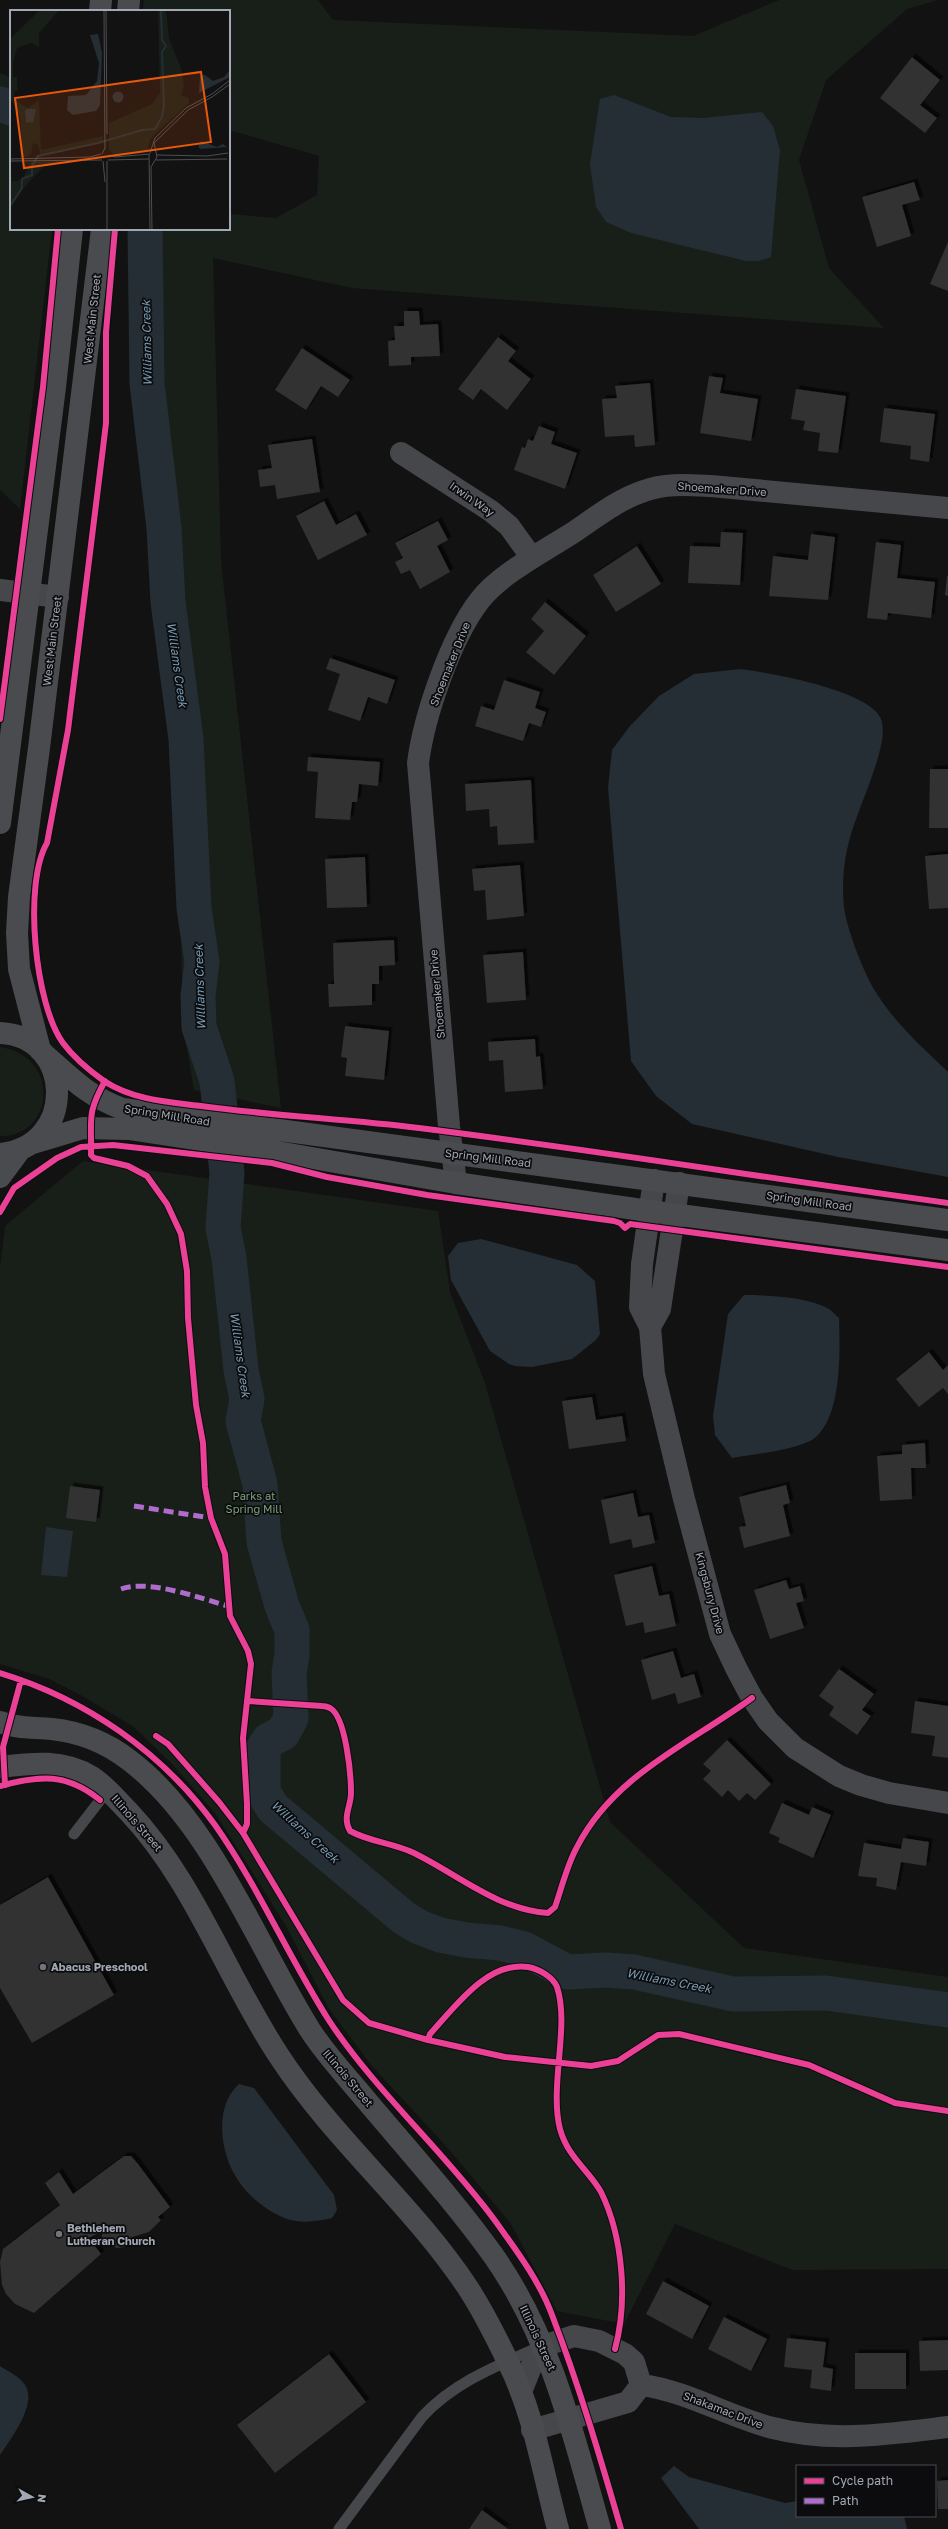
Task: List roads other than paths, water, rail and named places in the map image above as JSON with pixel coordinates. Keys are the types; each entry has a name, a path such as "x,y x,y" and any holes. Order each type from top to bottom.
{"street":[{"path":"100,10 101,0"},
{"path":"128,10 130,0"},
{"path":"0,823 30,594 72,230"},
{"name":"West Main Street","path":"18,1149 48,1127 58,1102 55,1075 42,1053 22,987 17,933 19,898 58,597 102,230"},
{"name":"Irwin Way","path":"401,453 491,511 508,526 532,558"},
{"name":"Shoemaker Drive","path":"456,1183 418,779 422,736 445,670 469,616 481,599 496,585 532,558 618,504 645,490 677,485 711,486 948,508"},
{"path":"0,590 58,597"},
{"name":"Spring Mill Road","path":"0,1033 23,1039 42,1053 84,1090 103,1102 186,1128 267,1140 456,1183 675,1215 948,1250"},
{"name":"Spring Mill Road","path":"18,1149 69,1131 90,1128 186,1128"},
{"name":"Spring Mill Road","path":"267,1140 452,1153 948,1220"},
{"path":"0,1177 18,1149"},
{"name":"Kingsbury Drive","path":"654,1180 642,1264 640,1307 650,1327 654,1374 684,1499 720,1634 752,1698 768,1721 795,1748 839,1776 861,1785 888,1793 948,1803"},
{"path":"650,1327 660,1309 679,1183"},
{"name":"Illinois Street","path":"0,1722 15,1726 68,1731 90,1738 113,1748 130,1760 174,1803 222,1874 311,2032 494,2257 511,2283 543,2346 569,2419 600,2529"},
{"name":"Illinois Street","path":"0,1767 30,1763 58,1764 74,1768 92,1777 108,1790 147,1831 170,1862 280,2057 322,2114 450,2264 468,2288 508,2361 521,2392 558,2529"},
{"path":"521,2392 535,2357 543,2346 574,2336 599,2341 625,2354 634,2362 641,2385 628,2402 532,2430"},
{"name":"Shakamac Drive","path":"641,2385 686,2395 741,2418 802,2434 862,2437 948,2427"}],"lane":[{"path":"74,1834 108,1790"},
{"path":"339,2529 422,2417 437,2400 451,2390 508,2361 543,2346"}],"waterway":[{"name":"Williams Creek","path":"0,104 10,108"},
{"name":"Williams Creek","path":"145,230 147,383 164,528 168,602 186,739 194,908 202,962 198,996 199,1027 217,1081 227,1173 223,1228 229,1258 241,1370 247,1399 243,1421 260,1484 264,1542 282,1606 292,1630 292,1655 289,1673 291,1718 283,1733 269,1740 263,1749 263,1792 273,1808 404,1918 419,1927 440,1935 466,1940 500,1943 524,1949 567,1972 606,1970 634,1972 733,1994 826,1993 948,2010"}],"place":[{"name":"Abacus Preschool","path":"43,1967"},
{"name":"Bethlehem Lutheran Church","path":"59,2234"}],"park label":[{"name":"Parks at Spring Mill","path":"254,1502"}]}
